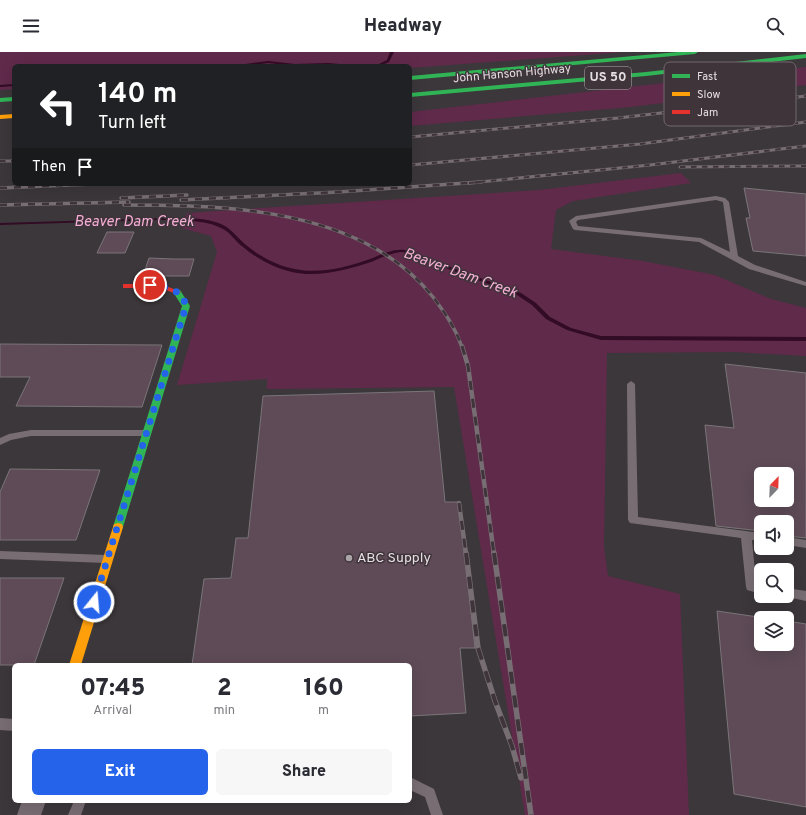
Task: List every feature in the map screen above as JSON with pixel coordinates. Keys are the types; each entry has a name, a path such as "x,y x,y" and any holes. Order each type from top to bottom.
{"main road":[{"name":"John Hanson Highway","path":"412,78 566,65 695,52"},
{"name":"John Hanson Highway","path":"754,62 806,56"},
{"name":"John Hanson Highway","path":"412,95 664,72"},
{"path":"0,100 12,99"},
{"path":"0,117 12,116"},
{"path":"77,663 107,559 186,306 184,299 180,294 168,288 150,285 126,286"}],"street":[{"path":"29,815 33,803"}],"lane":[{"path":"734,257 726,202 723,199 716,198 576,218 572,221 575,228 701,240 752,267 806,284"},
{"path":"631,384 633,520 754,537"},
{"path":"0,442 9,437 31,432 146,433"},
{"path":"746,535 751,587 754,588"},
{"path":"794,542 806,544"},
{"path":"0,555 107,559"},
{"path":"794,594 806,596"},
{"path":"0,724 12,725"},
{"path":"412,784 430,793 438,812 437,815"},
{"path":"74,815 79,803"}],"shaded area":[{"path":"0,52 624,52 412,68 412,64 12,64 12,89 0,90"},
{"path":"806,67 806,85 796,86 796,68"},
{"path":"664,83 664,103 631,107 412,126 412,112"},
{"path":"681,173 691,183 573,201 556,210 551,249 643,261 715,275 771,299 806,308 806,356 734,352 607,353 604,547 608,576 680,594 689,815 525,815 454,387 267,389 267,379 177,385 217,252 211,236 181,228 187,213 539,190"}],"building":[{"path":"744,188 806,194 806,256 753,251 746,218 750,218"},
{"path":"107,232 134,232 125,253 97,253"},
{"path":"149,258 194,259 189,276 143,276"},
{"path":"0,344 162,345 142,407 16,406 30,377 0,377"},
{"path":"725,364 806,373 806,538 794,537 794,515 754,515 754,530 716,526 705,425 734,428"},
{"name":"ABC Supply","path":"434,391 445,502 459,502 475,648 460,648 466,713 412,716 412,663 192,663 204,579 231,578 236,538 248,538 263,396"},
{"path":"10,469 100,470 76,540 0,540 0,492"},
{"path":"0,578 64,578 35,663 12,663 12,665 0,665"},
{"path":"717,611 754,616 754,651 794,651 794,622 806,624 806,807 734,794"}],"waterway":[{"path":"381,64 388,61 392,52"},
{"path":"253,64 268,62 286,64"},
{"path":"0,86 12,85"},
{"name":"Beaver Dam Creek","path":"0,224 157,219 201,221 225,228 245,246 268,261 294,270 323,272 353,266 396,251 403,251 519,294 534,304 548,318 569,329 601,338 806,339"}],"railway":[{"path":"796,97 806,96"},
{"path":"412,137 664,113"},
{"path":"796,123 806,122"},
{"path":"412,165 640,144 776,126"},
{"path":"474,182 650,165 806,146"},
{"path":"0,161 12,161"},
{"path":"680,167 806,166"},
{"path":"181,200 338,192 474,182"},
{"path":"469,183 474,182"},
{"path":"474,182 481,182"},
{"path":"0,188 46,186"},
{"path":"121,198 187,195"},
{"path":"0,205 129,202"},
{"path":"124,205 206,207 249,211 291,218 331,229 369,245 404,267 433,297 453,327 462,347"},
{"path":"462,346 468,366 494,554"},
{"path":"459,503 466,554"},
{"path":"466,553 478,648 495,701 512,746 521,778"},
{"path":"494,553 531,815"}],"traffic: fast":[{"path":"412,78 695,52"},
{"path":"753,62 806,56"},
{"path":"412,95 664,72"},
{"path":"0,100 12,99"},
{"path":"118,527 186,306 177,292"}],"traffic: slow":[{"path":"0,117 12,116"},
{"path":"76,663 118,527"}],"traffic: jam":[{"path":"126,286 161,286 177,292"}],"place":[{"name":"ABC Supply","path":"349,558"}],"route":[{"path":"94,602 186,306 184,299 174,290 150,285"}]}
